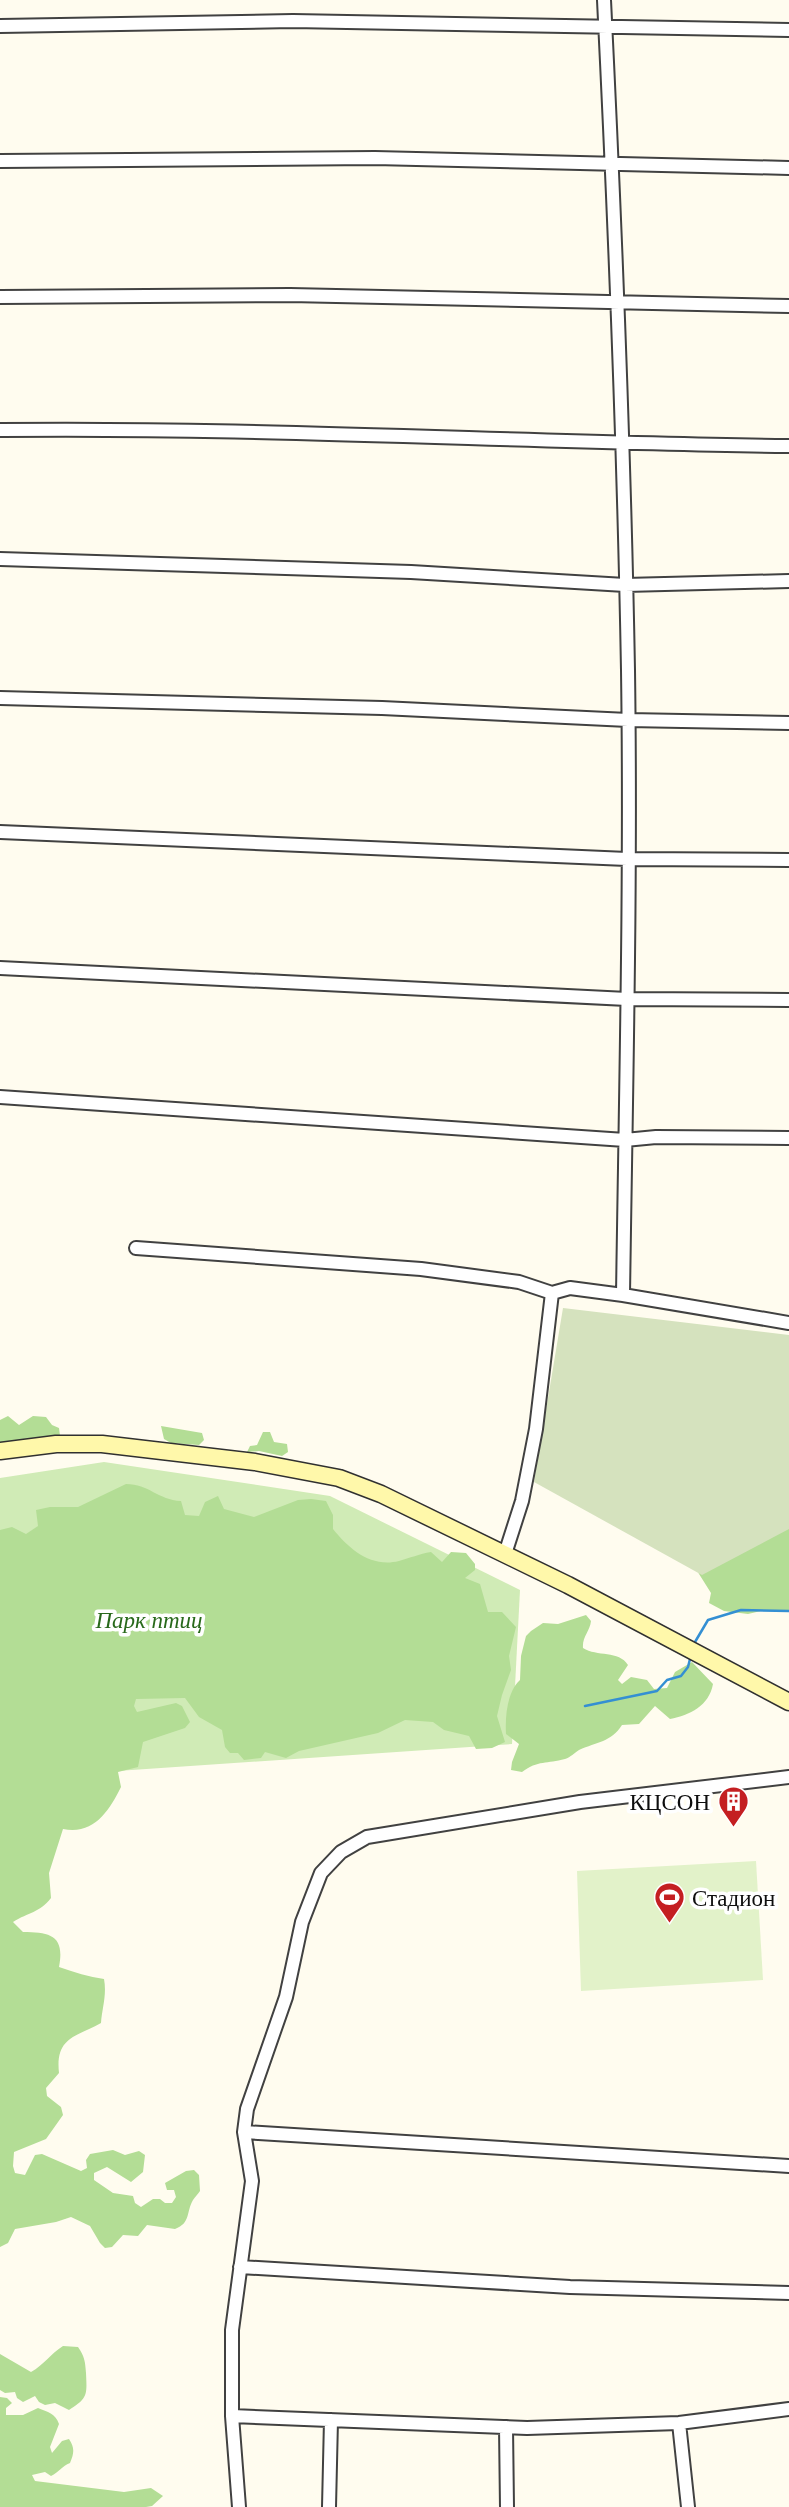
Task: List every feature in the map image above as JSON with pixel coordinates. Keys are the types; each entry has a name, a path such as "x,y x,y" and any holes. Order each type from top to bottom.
{"main road":[{"path":"0,1451 56,1444 102,1444 255,1462 339,1478 381,1494 568,1585 789,1702"}],"street":[{"path":"604,0 617,302 628,720 623,1294"},
{"path":"0,26 293,22 789,30"},
{"path":"0,161 374,158 789,168"},
{"path":"0,297 290,295 789,306"},
{"path":"0,430 350,433 621,444 789,446"},
{"path":"0,559 411,572 625,585 789,582"},
{"path":"0,698 382,708 628,720 789,723"},
{"path":"0,832 627,859 789,860"},
{"path":"0,968 627,999 789,1000"},
{"path":"0,1097 625,1140 656,1137 789,1138"},
{"path":"136,1248 421,1269 519,1282 552,1293 570,1288 623,1294 789,1323"},
{"path":"505,1555 522,1501 536,1429 552,1293"},
{"path":"239,2507 232,2416 232,2330 252,2181 244,2132 247,2109 286,1997 302,1922 321,1873 341,1852 368,1837 580,1802 789,1777"},
{"path":"244,2132 789,2166"},
{"path":"240,2267 570,2287 789,2292"},
{"path":"232,2416 506,2427 679,2423 789,2409"},
{"path":"329,2507 331,2420"},
{"path":"679,2423 688,2507"},
{"path":"506,2427 507,2507"}],"green space":[{"path":"563,1308 789,1335 789,1529 702,1575 534,1482"},
{"path":"8,1416 19,1425 33,1416 46,1417 52,1425 59,1428 60,1436 55,1442 0,1442 0,1420"},
{"path":"161,1426 202,1433 204,1440 199,1445 171,1443 164,1439"},
{"path":"263,1432 270,1432 274,1442 287,1444 288,1452 282,1456 259,1451 247,1452 250,1446 257,1445"},
{"name":"Парк птиц","path":"104,1462 330,1496 520,1590 512,1744 0,1779 0,1478"},
{"name":"Парк птиц","path":"126,1484 181,1501 185,1515 199,1516 205,1502 218,1496 224,1509 254,1517 298,1500 326,1501 333,1515 333,1529 339,1536 354,1550 379,1562 399,1561 431,1552 442,1562 451,1552 466,1553 475,1564 475,1570 465,1578 480,1584 488,1612 502,1612 516,1627 509,1656 511,1670 497,1716 505,1742 492,1748 476,1749 469,1736 444,1730 433,1722 405,1720 378,1733 299,1751 286,1758 265,1752 261,1758 244,1760 238,1753 230,1753 225,1747 222,1730 199,1717 185,1698 136,1699 134,1706 137,1712 176,1703 182,1706 190,1722 185,1728 143,1742 138,1767 118,1772 121,1787 106,1812 92,1825 74,1830 63,1829 49,1873 51,1898 38,1910 13,1922 23,1932 41,1933 54,1938 60,1948 59,1967 104,1979 105,1991 101,2023 76,2035 64,2045 60,2052 59,2073 46,2088 47,2096 61,2107 63,2115 46,2139 14,2152 13,2166 15,2173 25,2175 35,2155 42,2154 81,2171 87,2168 86,2160 90,2154 113,2150 125,2155 139,2151 145,2155 143,2172 131,2182 107,2167 94,2173 94,2180 113,2193 133,2196 135,2203 141,2207 153,2199 172,2203 176,2197 174,2190 167,2190 165,2183 186,2171 194,2170 199,2175 200,2191 180,2227 175,2229 147,2225 138,2236 123,2235 112,2247 105,2248 90,2226 71,2217 15,2229 8,2243 0,2247 0,1530 12,1527 26,1534 38,1526 36,1510 78,1507"},
{"path":"789,1522 789,1612 765,1610 748,1614 724,1611 709,1603 711,1593 689,1558"},
{"path":"586,1615 591,1621 583,1648 624,1660 628,1665 618,1680 622,1684 631,1677 647,1680 654,1689 667,1688 675,1672 692,1662 713,1684 711,1692 703,1704 685,1715 670,1719 655,1706 639,1724 622,1725 608,1738 567,1758 538,1764 522,1772 511,1770 519,1744 506,1734 507,1713 512,1691 520,1680 521,1656 526,1636 543,1623 558,1624"},
{"name":"Стадион","path":"756,1861 763,1980 581,1991 577,1871"},
{"path":"63,2346 78,2347 85,2363 86,2391 83,2399 75,2406 69,2410 55,2403 45,2405 35,2396 23,2402 17,2398 15,2392 5,2393 0,2390 0,2354 31,2372"},
{"path":"0,2397 7,2398 12,2403 6,2408 6,2415 23,2415 38,2408 55,2417 59,2424 50,2447 52,2453 62,2441 69,2439 72,2445 70,2463 51,2476 45,2472 32,2475 35,2481 124,2492 151,2488 163,2496 152,2506 146,2507 0,2507"}],"waterway":[{"path":"695,1642 708,1620 741,1610 789,1611"},
{"path":"585,1706 657,1691 667,1680 681,1676 690,1659"}],"place":[{"name":"КЦСОН","path":"733,1829"},
{"name":"Стадион","path":"669,1925"}]}
